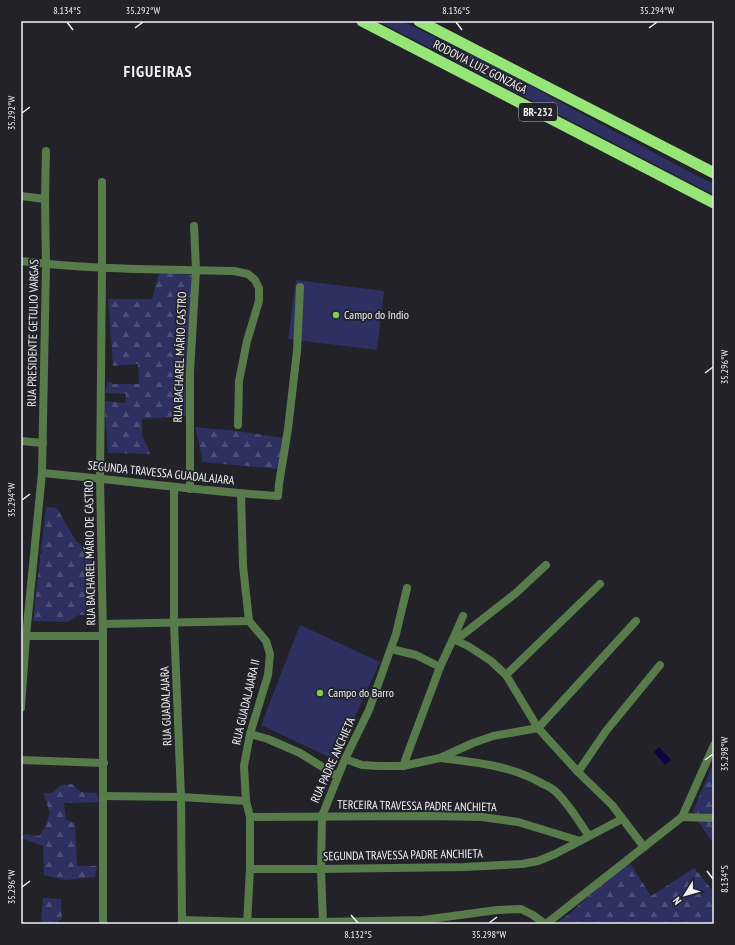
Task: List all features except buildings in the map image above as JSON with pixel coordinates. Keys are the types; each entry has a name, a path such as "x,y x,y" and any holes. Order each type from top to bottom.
{"highway":[{"name":"RODOVIA LUIZ GONZAGA","path":"362,21 714,203"},
{"name":"RODOVIA LUIZ GONZAGA","path":"419,21 714,173"}],"street":[{"name":"RUA PRESIDENTE GETULIO VARGAS","path":"21,708 26,636 42,473 46,265 46,151"},
{"name":"RUA BACHAREL MÁRIO DE CASTRO","path":"102,182 100,478 104,763 103,924"},
{"path":"21,196 45,198"},
{"name":"RUA BACHAREL MÁRIO CASTRO","path":"190,489 190,372 196,270 194,226"},
{"path":"21,261 46,265 102,268 234,271 248,274 256,280 259,288 259,301 247,341 239,381 238,425"},
{"name":"SEGUNDA TRAVESSA GUADALAJARA","path":"42,473 241,494 278,496 288,429 297,351 300,287"},
{"path":"21,441 43,443"},
{"name":"RUA GUADALAJARA","path":"174,487 174,622 181,797 182,922"},
{"path":"103,624 249,621 243,566 241,494"},
{"path":"455,640 516,593 546,565"},
{"path":"506,675 600,584"},
{"name":"RUA PADRE ANCHIETA","path":"323,923 321,869 322,816 337,776 369,710 396,634 407,588"},
{"path":"403,766 440,667 455,640 462,616"},
{"name":"RUA GUADALAJARA II","path":"248,923 250,817 246,801 244,766 250,734 268,675 270,654 266,641 249,621"},
{"path":"345,759 362,765 403,766 440,758 473,743 493,736 538,728 636,621"},
{"path":"26,636 103,636"},
{"path":"455,640 468,646 491,661 506,675 538,728 578,772 612,805 644,847"},
{"path":"391,649 416,655 440,667"},
{"path":"578,772 606,731 660,665"},
{"path":"250,734 268,739 300,753 337,776"},
{"path":"182,922 323,923 423,920 497,910 521,909 546,924 682,817 714,745"},
{"path":"440,758 480,763 518,773 538,781 556,791 571,809 589,836"},
{"path":"21,760 104,763"},
{"path":"103,796 181,797 246,801"},
{"name":"TERCEIRA TRAVESSA PADRE ANCHIETA","path":"250,817 428,816 482,818 518,822 580,841"},
{"path":"682,817 714,818"},
{"name":"SEGUNDA TRAVESSA PADRE ANCHIETA","path":"250,868 321,869 464,867 522,864 538,861 555,854 622,819"}],"green space":[{"path":"378,21 402,21 496,67 714,184 714,195"},
{"path":"159,272 192,275 186,416 142,419 142,436 151,454 108,453 104,401 125,403 126,394 105,393 108,381 114,384 139,384 138,364 113,366 108,299 152,299"},
{"name":"Campo do Indio","path":"296,280 384,291 377,350 288,339"},
{"path":"195,427 237,431 283,438 278,469 203,462"},
{"path":"46,507 57,508 77,542 96,557 95,615 79,615 68,622 33,621"},
{"name":"Campo do Barro","path":"300,625 380,662 335,760 261,725"},
{"path":"714,762 714,844 697,820 693,811"},
{"path":"72,784 81,792 96,793 100,802 64,803 66,820 75,823 77,866 97,866 95,877 65,880 44,875 43,846 21,838 25,834 39,836 45,827 50,813 43,793 52,793 61,785"},
{"path":"628,860 651,896 694,868 714,892 714,924 554,924 568,915"},
{"path":"43,898 61,899 62,918 56,924 41,924"}],"shaded area":[{"path":"659,747 671,760 665,765 654,752"}],"place":[{"name":"Campo do Indio","path":"336,315"},
{"name":"Campo do Barro","path":"320,693"}],"district":[{"name":"FIGUEIRAS","path":"158,71"}]}
